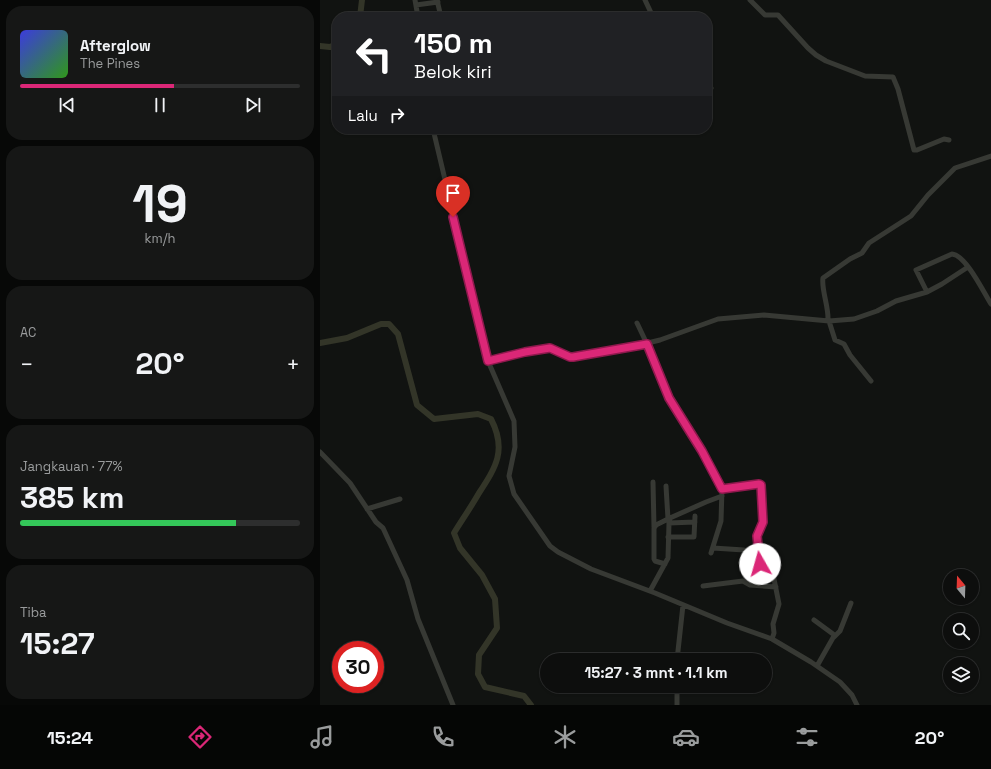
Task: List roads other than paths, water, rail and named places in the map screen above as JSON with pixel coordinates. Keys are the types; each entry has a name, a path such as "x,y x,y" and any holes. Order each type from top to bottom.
{"street":[{"path":"645,0 651,12"},
{"path":"750,0 765,15 778,15 808,48 826,61 865,76 892,76 898,89 914,150 944,139 949,140"},
{"path":"416,3 438,1 440,12"},
{"path":"434,134 488,361 514,422 515,447 509,476 514,494 550,546 558,552 591,569 650,591 727,623 772,639 817,666 840,682 852,695 857,705"},
{"path":"871,381 850,356 844,344 835,340 829,321 828,308 822,284 823,278 850,259 862,253 869,243 912,216 928,195 955,168 991,156"},
{"path":"927,292 916,270 952,254 958,255 968,267 991,304"},
{"path":"488,361 550,348 573,357 647,344 718,319 764,315 829,321 854,319 877,311 896,302 927,292 968,267"},
{"path":"637,323 669,398 702,451 722,489 721,522 712,550 744,550"},
{"path":"320,452 350,483 376,522 383,528 407,580 418,619 453,705"},
{"path":"653,482 654,559 655,561 665,564"},
{"path":"722,489 761,485 763,522 757,536 760,563 771,563 779,604 773,624 774,633 772,639"},
{"path":"650,591 669,556 669,520 666,486"},
{"path":"654,527 722,496"},
{"path":"367,509 400,499"},
{"path":"668,537 694,538 696,536 695,516"},
{"path":"669,520 695,522"},
{"path":"703,586 743,581 750,585 776,587"},
{"path":"817,666 834,637 840,631 851,602"},
{"path":"678,653 683,605"},
{"path":"814,620 833,634 834,637"},
{"path":"677,693 677,705"}],"waterway":[{"path":"361,12 362,0"},
{"path":"320,46 332,46"},
{"path":"320,343 347,338 381,324 389,324 398,334 417,405 434,419 478,414 491,419 496,430 498,440 499,449 497,458 490,475 454,533 460,548 482,575 495,599 497,628 479,655 478,674 485,687 524,696 531,705"}]}
